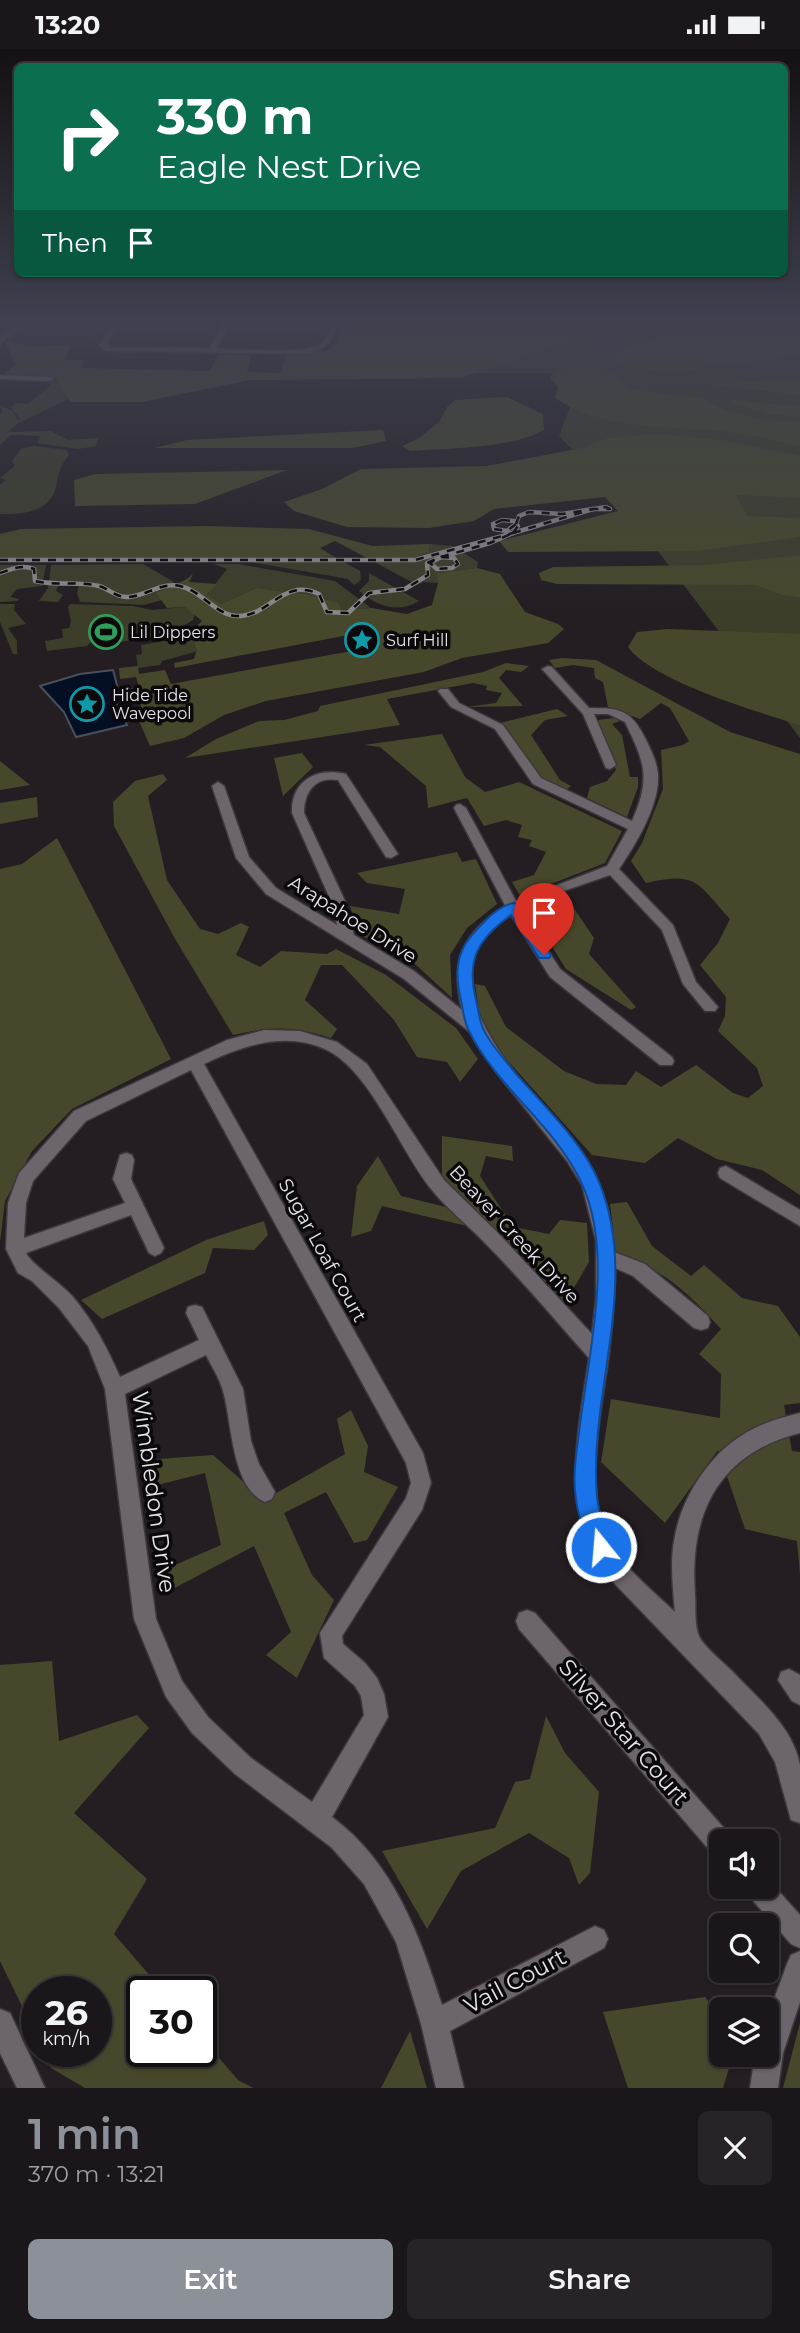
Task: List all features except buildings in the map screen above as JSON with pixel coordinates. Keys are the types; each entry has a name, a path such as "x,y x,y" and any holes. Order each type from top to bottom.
{"street":[{"path":"548,669 586,711 610,765"},
{"path":"444,691 455,705 499,727 537,781 634,827"},
{"path":"586,711 610,711 630,720 650,764 650,790 620,859 612,869 513,907 489,924 471,946 465,963 464,984 475,1028 493,1056 564,1142 590,1182 603,1222 607,1257 586,1455 586,1499 601,1547 629,1584 688,1641 774,1734 796,1790 800,1811"},
{"path":"348,939 338,901 298,813 296,802 302,789 314,778 326,774 342,777 391,854"},
{"name":"Arapahoe Drive","path":"218,786 243,858 271,891 409,975 475,1028"},
{"path":"460,807 513,907 555,973 666,1061"},
{"path":"612,869 668,928 690,983 710,1007"},
{"name":"Beaver Creek Drive","path":"194,1061 232,1044 264,1036 300,1037 332,1046 361,1068 438,1185 493,1239 598,1354"},
{"path":"133,1207 15,1249 17,1202 25,1178 80,1116 194,1061"},
{"name":"Sugar Loaf Court","path":"194,1061 416,1460 421,1483 415,1503 331,1633 332,1650 368,1682 376,1699 376,1717 316,1820"},
{"path":"126,1160 122,1179 133,1207 155,1248"},
{"path":"726,1173 800,1219"},
{"name":"Wimbledon Drive","path":"15,1249 24,1267 38,1275 66,1302 95,1341 115,1389 145,1619 174,1689 200,1725 243,1766 340,1838 373,1875 407,1937 435,2024 450,2088"},
{"path":"607,1257 639,1270 701,1322"},
{"path":"195,1313 233,1389 241,1441 250,1469 265,1492"},
{"path":"115,1389 211,1343"},
{"path":"688,1641 683,1571 684,1541 691,1516 706,1488 733,1454 755,1438 800,1423"},
{"name":"Silver Star Court","path":"527,1621 709,1830"},
{"path":"768,1899 800,1935"},
{"name":"Vail Court","path":"435,2024 596,1939"},
{"path":"764,2088 769,2053 800,1964"},
{"path":"0,2023 31,2088"}],"green space":[{"path":"0,415 15,415 20,419 17,415 35,415 8,432 51,431 68,440 98,438 96,446 78,449 37,443 41,436 10,435 0,445"},
{"path":"443,415 543,415 544,430 514,441 479,447 410,451 402,446 419,438 439,422"},
{"path":"567,415 800,415 800,738 610,488 559,436"},
{"path":"591,415 744,415 766,420 800,422 800,446 731,432 635,425"},
{"path":"383,430 386,441 352,448 154,448 187,440"},
{"path":"657,434 729,441 800,456 800,498 736,495 747,516 800,518 800,537 697,551 508,552 499,541 618,511 605,497 494,509 474,521 429,528 347,527 294,511 284,502 322,489 361,469 486,466 582,448 608,438"},
{"path":"34,446 67,450 69,455 60,470 53,495 42,507 34,510 0,514 0,485 6,480 0,478 15,466 12,461 21,449"},
{"path":"287,470 195,504 75,506 74,480 95,474"},
{"path":"206,526 309,529 373,546 430,544 429,552 413,558 367,558 335,541 320,548 333,556 257,563 225,558 0,558 0,534 21,529"},
{"path":"430,544 453,546 478,562 477,568 438,573 438,583 424,582 417,585 367,558 413,558 429,552"},
{"path":"800,555 800,597 782,595 755,585 557,584 541,580 539,573 553,567 707,565"},
{"path":"333,556 360,571 361,580 354,585 348,579 257,563"},
{"path":"143,564 174,582 157,593 162,600 144,605 80,602 77,593 79,585 58,586 56,591 63,595 58,602 39,601 48,588 51,565"},
{"path":"214,564 238,564 335,581 371,608 342,610 305,594 256,588 221,604 207,594 227,569"},
{"path":"0,565 46,565 42,586 17,589 10,597 19,599 17,601 0,602"},
{"path":"477,568 500,574 525,612 558,624 564,629 548,643 462,658 424,672 266,701 224,715 184,738 150,746 140,723 141,694 136,677 120,679 119,668 138,666 139,674 165,670 171,684 368,648 359,633 175,668 174,663 194,659 197,649 193,640 186,637 202,621 185,607 167,608 156,593 193,574 189,582 217,584 207,594 221,604 256,588 305,594 338,603 342,610 371,608 407,614 432,605 438,583 437,573"},
{"path":"369,573 419,601 395,608 373,601 359,591 369,581"},
{"path":"0,604 15,604 14,610 26,624 8,628 17,641 17,654 13,654 0,622"},
{"path":"70,604 133,606 152,610 185,607 195,614 193,620 170,634 95,646 99,641 121,636 123,627 103,624 90,627 94,639 87,646 47,651 45,641 63,638 62,629 69,628"},
{"path":"668,629 800,634 800,725 733,704 682,683 641,660 628,647 637,632"},
{"path":"186,637 193,640 198,649 195,652 162,661 160,665 138,668 136,655 142,654 141,645"},
{"path":"549,660 596,660 730,732 800,754 800,1195 762,1170 717,1159 678,1138 645,1163 592,1155 499,1051 481,1025 475,984 485,986 506,1027 564,1071 596,1084 626,1085 636,1071 661,1087 696,1065 733,1093 748,1098 763,1086 757,1068 718,1031 725,1016 726,997 700,965 718,943 730,919 695,883 676,879 646,883 631,861 642,843 663,789 661,750 689,741 670,708 661,703 640,719 608,707 603,682 595,678 594,668 573,665 555,668"},
{"path":"506,663 529,666 521,672 506,670 499,678 523,706 466,707 496,703 502,693 486,690 487,686 473,683 387,699 400,725 185,758 216,739 259,721 284,720 318,711 320,706 483,672"},
{"path":"557,709 568,716 545,720 531,735 560,780 571,786 566,790 541,778 500,723"},
{"path":"614,718 620,721 612,724 622,735 630,777 638,777 638,787 627,817 587,798 590,787 607,781 616,770 598,720"},
{"path":"442,734 465,777 485,792 519,782 622,831 605,863 520,896 512,882 534,875 546,852 529,846 532,840 518,837 522,825 506,820 484,826 467,798 428,808 426,786 380,747 364,745"},
{"path":"302,753 313,767 283,796 274,758"},
{"path":"0,761 30,785 0,790"},
{"path":"163,774 167,780 148,796 167,880 200,929 218,934 241,923 249,927 236,955 260,967 281,951 327,954 336,949 386,975 456,1028 478,1059 460,1082 447,1062 417,1057 394,1020 342,965 321,965 305,1000 337,1029 331,1038 305,1031 282,1029 233,1035 174,937 114,826 113,802 135,781"},
{"path":"37,797 38,817 0,824 0,803"},
{"path":"57,838 171,1059 72,1109 32,1151 5,1201 0,1242 0,869 22,864"},
{"path":"457,852 462,862 476,859 497,904 467,928 450,955 452,998 415,964 359,934 350,906 399,914 405,889 367,883 357,873"},
{"path":"565,895 594,938 589,954 636,1007 631,1010 566,969 551,945 562,926 548,901"},
{"path":"442,1136 512,1146 513,1161 486,1156 480,1176 513,1227 549,1234 560,1220 587,1223 589,1262 565,1303 497,1233 382,1206 371,1231 351,1237 357,1186 378,1156 401,1196 478,1215 442,1177"},
{"path":"627,1202 652,1246 691,1276 704,1265 742,1298 778,1306 800,1337 800,1403 784,1405 792,1451 800,1452 800,1575 797,1541 745,1529 718,1450 665,1523 601,1462 611,1399 720,1418 721,1374 699,1354 721,1329 674,1283 648,1267 616,1253 610,1204"},
{"path":"264,1221 268,1235 254,1250 213,1248 205,1273 102,1319 81,1300 206,1240"},
{"path":"351,1410 368,1446 364,1472 398,1487 367,1540 354,1543 326,1492 284,1513 312,1575 334,1600 297,1678 266,1655 291,1632 254,1546 165,1593 161,1571 221,1545 205,1473 149,1487 145,1460 213,1455 264,1500 345,1454 337,1419"},
{"path":"52,1661 59,1741 137,1715 149,1728 74,1813 147,1879 114,1934 150,1976 126,1976 126,2067 217,2067 217,2056 238,2080 253,2088 85,2088 51,2068 112,2067 112,1976 21,1976 21,2004 0,1961 0,1665"},
{"path":"546,1716 565,1753 599,1792 590,1873 579,1885 569,1858 529,1833 461,1871 427,1929 382,1851 495,1828 515,1782 530,1779"},
{"path":"705,1997 709,2002 709,2067 729,2067 723,2088 628,2088 603,2012"},
{"path":"800,2023 800,2088 783,2088"},
{"path":"410,2031 427,2088 381,2088"}],"water":[{"name":"Hide Tide Wavepool","path":"113,670 119,693 124,688 131,689 128,692 131,696 127,698 116,696 117,706 127,725 76,737 64,712 40,686 80,674"}],"railway":[{"path":"606,507 610,509 594,509 606,507"},
{"path":"513,533 593,509"},
{"path":"516,524 519,516 529,512 562,514 593,509"},
{"path":"502,520 514,521 516,524 507,531 494,529 493,524 502,520"},
{"path":"513,533 518,526 516,524"},
{"path":"0,560 415,560 513,533"},
{"path":"441,557 490,543 513,533"},
{"path":"0,573 25,567 34,569 35,581 103,587 124,597 166,586 180,586 196,593 225,613 241,616 252,614 287,593 307,590 319,594 327,612 348,613 369,593 405,589 428,575 427,563 441,557"},
{"path":"441,557 454,558 458,564 452,568 437,569 430,563 441,557"}],"place":[{"name":"Lil Dippers","path":"106,632"},
{"name":"Surf Hill","path":"362,640"},
{"name":"Hide Tide Wavepool","path":"87,704"}],"route":[{"path":"544,955 513,907 489,924 471,946 465,963 464,984 475,1028 493,1056 564,1142 590,1182 603,1222 607,1257 605,1300 586,1455 586,1499 601,1547"}]}
